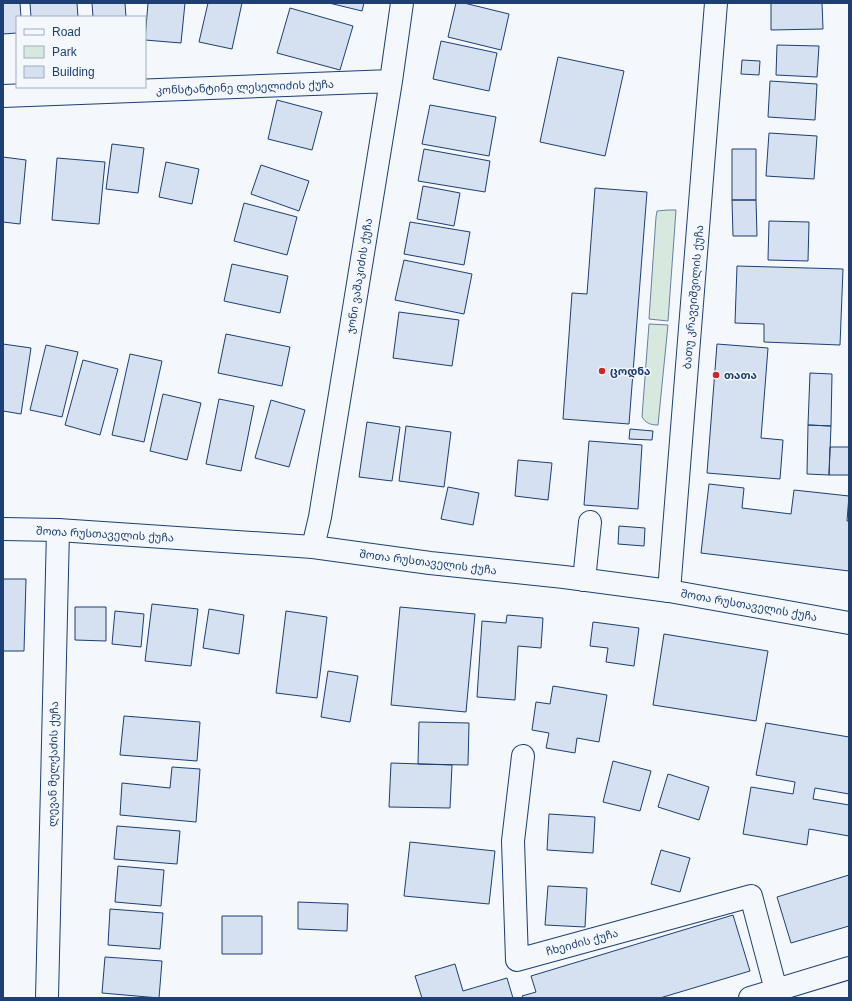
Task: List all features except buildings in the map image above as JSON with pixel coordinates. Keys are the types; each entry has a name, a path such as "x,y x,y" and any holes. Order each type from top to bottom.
{"street":[{"name":"ჯონი ვაშაკიძის ქუჩა","path":"313,547 320,517 391,81 402,3"},
{"name":"ბათუ კრავეიშვილის ქუჩა","path":"669,591 716,3"},
{"name":"კონსტანტინე ლესელიძის ქუჩა","path":"3,96 391,81"},
{"path":"584,580 590,522"},
{"name":"შოთა რუსთაველის ქუჩა","path":"3,529 58,530 313,547 430,563 669,591 849,623"},
{"name":"ლევან მელქაძის ქუჩა","path":"48,998 58,530"},
{"name":"ჩხეიძის ქუჩა","path":"523,756 514,841 517,960 751,896 776,990"},
{"path":"750,998 849,968"}],"green space":[{"path":"676,210 668,321 649,319 657,211"},
{"path":"649,324 668,325 658,425 648,423 642,417"}],"place":[{"name":"ცოდნა","path":"602,371"},
{"name":"თათა","path":"716,375"}]}
